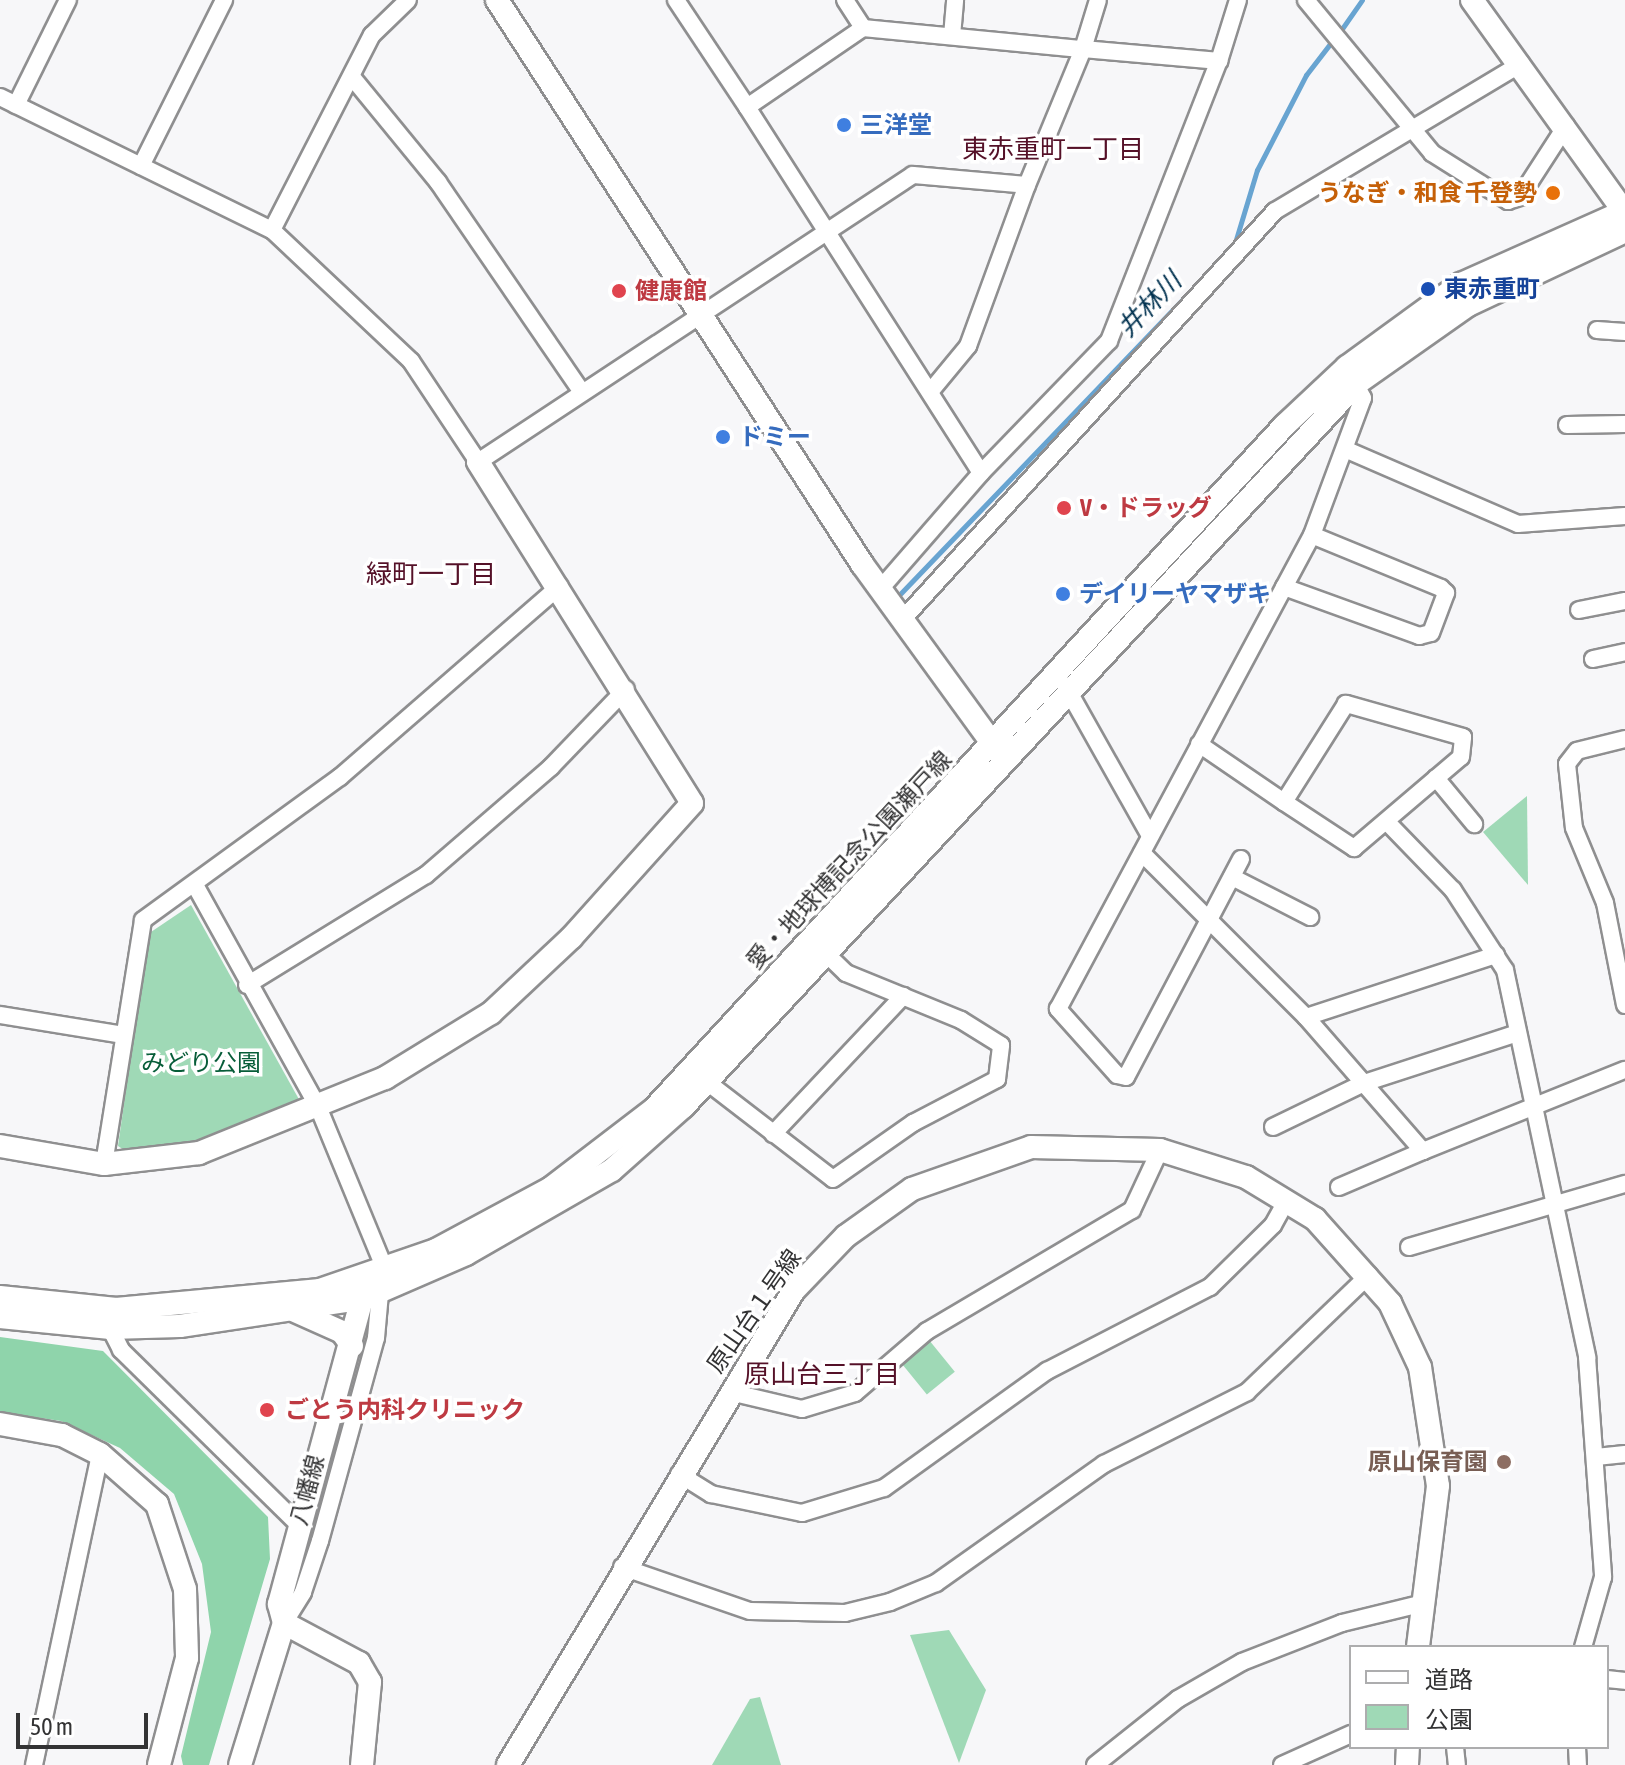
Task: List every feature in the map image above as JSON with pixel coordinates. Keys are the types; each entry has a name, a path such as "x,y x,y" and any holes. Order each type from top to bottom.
{"street":[{"path":"16,105 68,0"},
{"path":"141,166 224,0"},
{"path":"272,230 383,19 408,0"},
{"path":"497,0 881,588 998,752"},
{"path":"676,0 829,231 981,473"},
{"path":"845,0 863,28"},
{"path":"952,36 955,0"},
{"path":"930,392 968,346 1027,185 1083,49 1098,0"},
{"path":"881,588 981,473 1109,341 1219,61 1238,0"},
{"path":"1306,0 1432,153 1508,201 1520,197 1566,126"},
{"path":"1472,0 1566,126 1625,212"},
{"path":"747,107 863,28 1219,61"},
{"path":"903,619 1275,211 1521,64"},
{"path":"352,77 446,193 582,392"},
{"path":"0,97 272,230 411,361 626,689 692,803 571,938 491,1013 319,1109 199,1153 104,1164 0,1146"},
{"path":"478,462 913,175 1027,185"},
{"name":"愛・地球博記念公園瀬戸線","path":"0,1317 110,1328 295,1311 376,1281 612,1170 1064,681 1352,376 1461,284 1625,212"},
{"name":"愛・地球博記念公園瀬戸線","path":"1352,376 1468,305 1625,231"},
{"path":"1597,330 1625,332"},
{"path":"1241,859 1126,1077 1117,1075 1058,1009 1312,535 1347,450 1363,398 1352,376"},
{"path":"1567,425 1625,424"},
{"path":"1347,450 1518,524 1625,516"},
{"path":"1284,587 1419,636 1431,633 1446,593 1441,588 1312,535"},
{"path":"104,1164 140,927 340,777 560,586"},
{"path":"1579,610 1625,601"},
{"path":"1593,659 1625,652"},
{"path":"1064,681 1150,836"},
{"path":"247,985 426,875 551,767 626,689"},
{"path":"1199,744 1284,802 1354,848 1461,757 1463,737 1456,731 1346,704 1284,802"},
{"path":"1625,739 1577,751 1567,764 1574,828 1605,903 1625,1005"},
{"name":"愛・地球博記念公園瀬戸線","path":"699,1076 825,953 998,752"},
{"path":"1436,778 1474,824"},
{"path":"1387,822 1453,890 1496,955 1518,1033 1533,1109 1558,1203 1587,1357 1603,1577 1584,1645"},
{"path":"1142,853 1306,1017 1423,1151"},
{"path":"1232,877 1310,917"},
{"path":"195,885 247,985 319,1109 376,1281"},
{"path":"699,1076 833,1179 913,1123 997,1079 1001,1045 903,996 846,973 825,953"},
{"path":"1306,1017 1496,955"},
{"path":"773,1134 903,996"},
{"path":"0,1015 123,1035"},
{"path":"1273,1127 1364,1083 1518,1033"},
{"path":"1339,1187 1625,1070"},
{"name":"原山台１号線","path":"508,1765 679,1474 730,1392 819,1261 912,1189 1031,1147 1160,1150 1224,1168 1287,1200 1369,1275 1404,1327 1432,1428 1438,1486 1418,1645"},
{"path":"730,1392 802,1409 855,1393 927,1331 1132,1210 1160,1150"},
{"path":"1409,1247 1625,1184"},
{"path":"679,1474 723,1497 802,1513 884,1488 1047,1371 1210,1287 1273,1225 1287,1200"},
{"path":"622,1567 750,1611 845,1613 890,1602 936,1583 1104,1464 1247,1392 1369,1275"},
{"name":"愛・地球博記念公園瀬戸線","path":"0,1297 116,1309 194,1307 376,1281"},
{"name":"八幡線","path":"284,1623 279,1604 352,1346 376,1281"},
{"name":"八幡線","path":"240,1765 284,1623 303,1592 320,1541 376,1281"},
{"path":"295,1311 342,1332 352,1346"},
{"path":"110,1328 121,1350 301,1527"},
{"path":"0,1424 62,1435 100,1454 157,1504 185,1589 187,1658 159,1765"},
{"path":"34,1765 100,1454"},
{"path":"1596,1457 1625,1454"},
{"path":"1095,1765 1178,1699 1242,1662 1328,1628 1424,1603"},
{"path":"284,1623 359,1663 370,1682 362,1765"},
{"path":"1282,1765 1349,1735"}],"green space":[{"path":"1527,796 1528,885 1483,832"},
{"name":"みどり公園","path":"191,905 301,1103 197,1141 124,1150 118,1146 148,934"},
{"path":"0,1337 103,1351 268,1517 270,1559 209,1765 183,1765 181,1756 211,1632 202,1564 174,1494 120,1448 61,1421 0,1412"},
{"path":"929,1340 955,1372 927,1395 901,1363"},
{"path":"949,1630 986,1690 959,1763 910,1635"},
{"path":"760,1697 781,1765 712,1765 750,1699"}],"waterway":[{"name":"井林川","path":"1339,33 1362,0"},
{"name":"井林川","path":"1234,246 1257,170 1306,75 1333,40"},
{"name":"井林川","path":"901,593 1191,291"}],"place":[{"name":"三洋堂","path":"844,125"},
{"name":"うなぎ・和食 千登勢","path":"1553,193"},
{"name":"東赤重町","path":"1428,289"},
{"name":"健康館","path":"619,291"},
{"name":"ドミー","path":"723,437"},
{"name":"V・ドラッグ","path":"1064,508"},
{"name":"デイリーヤマザキ","path":"1063,594"},
{"name":"ごとう内科クリニック","path":"267,1410"},
{"name":"原山保育園","path":"1504,1462"}],"district":[{"name":"東赤重町一丁目","path":"1053,150"},
{"name":"緑町一丁目","path":"431,575"},
{"name":"原山台三丁目","path":"822,1375"}]}
